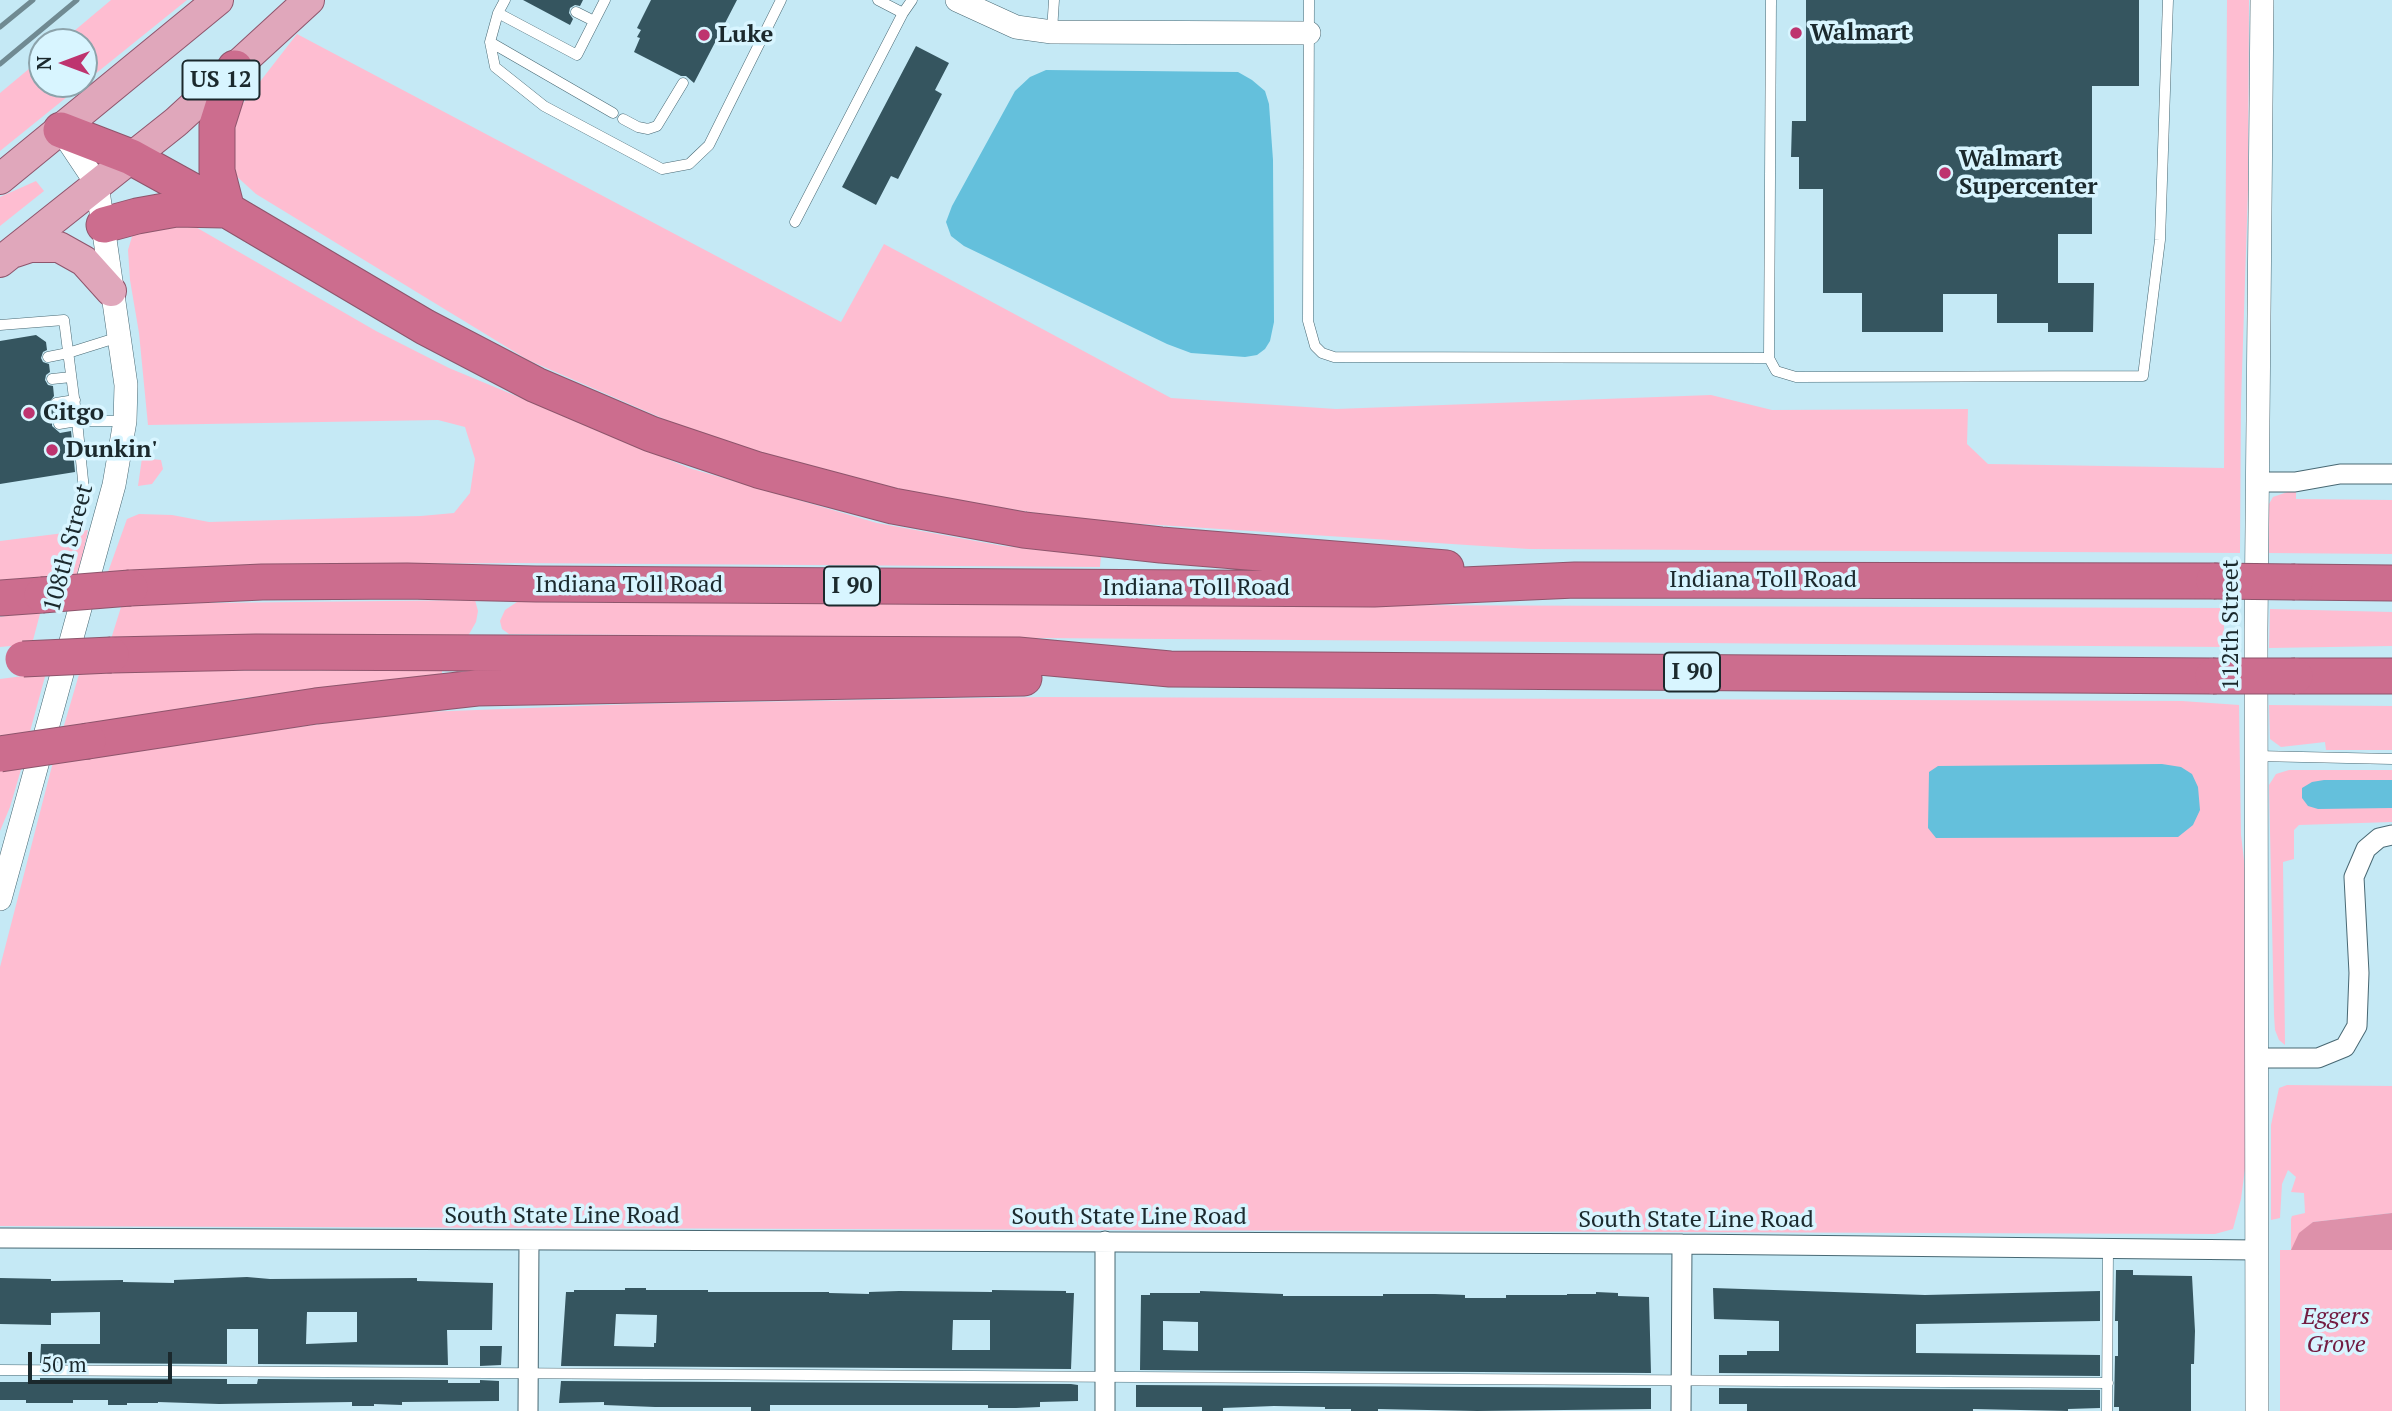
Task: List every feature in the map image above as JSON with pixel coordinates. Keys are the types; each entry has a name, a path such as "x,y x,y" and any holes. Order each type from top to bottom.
{"highway":[{"path":"227,210 218,171 218,125 235,68"},
{"path":"61,130 131,157 227,210 425,327 536,385 651,434 758,470 893,506 1024,530 1161,545 1575,580"},
{"path":"104,225 176,209 227,210"},
{"name":"Indiana Toll Road","path":"0,598 262,582 407,581 1374,589 1575,580 2392,583"},
{"name":"I 90","path":"12,660 270,652 1018,655 1170,669 2392,676"},
{"path":"0,754 317,706 477,688 1021,679 1170,669"}],"main road":[{"name":"US 12","path":"0,179 218,0"},
{"name":"US 12","path":"6,258 176,122 309,0"},
{"path":"6,258 30,247 59,247 85,261 111,291"}],"street":[{"path":"957,0 1016,27 1052,32 1309,33"},
{"name":"112th Street","path":"2256,1411 2262,0"},
{"name":"108th Street","path":"0,899 114,485 125,421 126,385 97,184 61,130"},
{"path":"2258,482 2295,482 2340,474 2392,474"},
{"path":"2257,1058 2318,1058 2345,1046 2357,1026 2359,974 2354,877 2366,849 2379,838 2392,835"},
{"name":"South State Line Road","path":"0,1238 1682,1244 2257,1250"},
{"path":"528,1241 528,1411"},
{"path":"1105,1241 1105,1411"},
{"path":"1681,1411 1682,1244"}],"lane":[{"path":"505,0 489,41 495,67 544,106 662,169 689,164 709,145 780,0"},
{"path":"498,13 577,55 605,0"},
{"path":"878,0 903,13"},
{"path":"794,222 912,0"},
{"path":"1052,32 1054,0"},
{"path":"1309,0 1308,321 1315,346 1322,353 1347,357 1769,358"},
{"path":"1771,0 1769,358 1776,371 1796,377 2143,376 2160,240 2168,0"},
{"path":"576,12 594,21"},
{"path":"489,41 638,127 648,129 657,126 683,83"},
{"path":"0,325 64,320 85,490"},
{"path":"48,357 68,354 119,337"},
{"path":"52,379 71,376"},
{"path":"55,403 75,400"},
{"path":"59,424 78,421 125,421"},
{"path":"2257,757 2392,759"},
{"path":"2107,1411 2108,1248"},
{"path":"0,1370 2108,1383"}],"green space":[{"path":"111,0 187,0 98,72 98,28 78,28"},
{"path":"2227,0 2249,0 2240,553 1529,549 1081,520 933,497 798,464 680,426 528,360 256,194 234,174 234,115 297,34 841,322 884,244 1171,398 1336,409 1711,395 1772,410 1968,409 1967,444 1988,464 2224,468"},
{"path":"28,70 28,98 66,98 0,151 0,93"},
{"path":"36,181 44,191 0,226 0,197"},
{"path":"187,222 376,331 449,368 689,468 877,523 1003,546 1101,556 1100,567 514,563 284,565 108,572 127,519 139,514 172,515 209,522 421,516 454,513 470,493 475,459 465,427 438,420 148,425 128,250 133,233"},
{"path":"142,458 161,460 163,469 152,484 138,486"},
{"path":"2296,489 2296,499 2392,500 2392,554 2269,553 2269,504 2273,497"},
{"path":"88,530 79,574 0,583 0,541"},
{"path":"475,600 478,611 476,622 468,636 111,639 122,604"},
{"path":"517,602 2224,608 2224,647 509,634 502,629 500,621 505,610"},
{"path":"2270,609 2392,612 2392,646 2269,648"},
{"path":"41,610 32,644 0,647 0,617"},
{"path":"442,670 442,678 245,698 63,729 80,671"},
{"path":"46,673 29,735 0,739 0,679"},
{"path":"1042,697 2182,701 2239,705 2241,835 2246,877 2246,1161 2241,1199 2233,1229 2215,1234 0,1226 0,967 53,762 398,713 634,704"},
{"path":"2269,705 2392,706 2392,750 2326,750 2325,742 2281,747 2270,739"},
{"path":"22,766 10,807 0,831 0,769"},
{"path":"2289,770 2392,770 2392,822 2299,825 2294,830 2294,859 2283,862 2285,1045 2279,1040 2275,1030 2274,1015 2269,785 2276,774"},
{"name":"Eggers Grove","path":"2287,1085 2392,1086 2392,1213 2313,1222 2292,1249 2392,1250 2392,1411 2280,1411 2280,1250 2291,1250 2292,1216 2305,1213 2304,1193 2291,1192 2296,1177 2288,1170 2282,1184 2280,1218 2271,1220 2271,1125 2279,1088"}],"shaded area":[{"path":"2392,1213 2392,1250 2291,1250 2299,1233 2313,1222"}],"water":[{"path":"1046,70 1238,72 1265,91 1269,104 1273,160 1274,322 1270,341 1265,349 1257,355 1245,357 1191,353 964,246 951,236 946,222 952,206 1015,91 1030,77"},
{"path":"2162,764 2181,767 2192,774 2198,787 2200,810 2193,825 2178,837 1936,838 1928,828 1929,772 1938,766"},
{"path":"2392,780 2392,808 2318,809 2308,806 2302,798 2302,788 2312,782"}],"building":[{"path":"523,0 583,0 580,6 570,8 569,13 573,19 570,25"},
{"path":"651,0 737,0 694,83 686,76 634,52 641,30 637,28"},
{"name":"Walmart Supercenter","path":"1806,0 2139,0 2139,86 2092,86 2092,234 2058,234 2058,283 2094,283 2093,332 2048,332 2048,323 1997,323 1997,294 1943,294 1943,332 1862,332 1862,293 1823,293 1823,189 1799,189 1799,157 1791,157 1792,121 1806,121"},
{"path":"916,46 949,63 935,90 942,94 898,179 891,176 876,205 842,187"},
{"name":"Citgo","path":"36,335 46,342 47,350 41,358 49,364 50,372 45,380 48,385 53,386 54,396 49,403 51,408 57,410 58,417 52,421 52,426 60,433 71,431 75,472 0,484 0,341"},
{"path":"2116,1270 2133,1270 2133,1275 2192,1276 2195,1331 2194,1364 2191,1364 2191,1411 2119,1411 2119,1407 2114,1407 2115,1356 2118,1356 2118,1321 2115,1321"},
{"path":"247,1277 417,1278 417,1281 493,1283 492,1330 447,1330 448,1365 258,1364 258,1329 227,1329 227,1364 40,1363 41,1344 100,1344 100,1312 51,1313 51,1325 0,1324 0,1278 174,1283 174,1280","holes":["307,1312 357,1312 357,1342 306,1344"]},
{"path":"646,1288 708,1292 869,1294 899,1291 1066,1291 1074,1293 1071,1369 561,1366 566,1292","holes":["616,1314 657,1315 654,1347 614,1346","953,1320 990,1320 990,1350 952,1350"]},
{"path":"1713,1288 1925,1295 2100,1291 2100,1321 1916,1324 1916,1353 2100,1355 2100,1376 1719,1373 1719,1355 1747,1355 1747,1351 1779,1351 1779,1321 1714,1319"},
{"path":"1596,1292 1649,1297 1651,1373 1140,1370 1141,1295 1200,1293 1283,1296 1435,1294 1465,1295 1465,1298 1506,1298 1506,1295","holes":["1163,1321 1198,1322 1198,1351 1163,1350"]},
{"path":"480,1346 502,1346 501,1365 480,1366"},
{"path":"40,1378 227,1379 227,1384 257,1384 258,1379 448,1380 448,1383 480,1383 480,1380 499,1381 499,1401 402,1402 402,1405 352,1406 352,1402 158,1402 108,1405 108,1400 26,1403 26,1400 0,1400 0,1382 40,1382"},
{"path":"561,1381 1071,1384 1078,1385 1078,1401 1040,1402 1040,1407 1016,1408 988,1408 988,1405 770,1405 770,1411 751,1411 751,1407 559,1403"},
{"path":"1136,1385 1651,1388 1651,1409 1351,1411 1325,1407 1274,1406 1202,1411 1202,1407 1136,1407"},
{"path":"1719,1388 2100,1390 2100,1408 2068,1411 1747,1411 1747,1404 1719,1404"}],"railway":[{"path":"0,27 33,0"},
{"path":"0,64 77,0"}],"place":[{"name":"Walmart","path":"1796,33"},
{"name":"Luke","path":"704,35"},
{"name":"Walmart Supercenter","path":"1945,173"},
{"name":"Citgo","path":"29,413"},
{"name":"Dunkin'","path":"52,450"}]}
